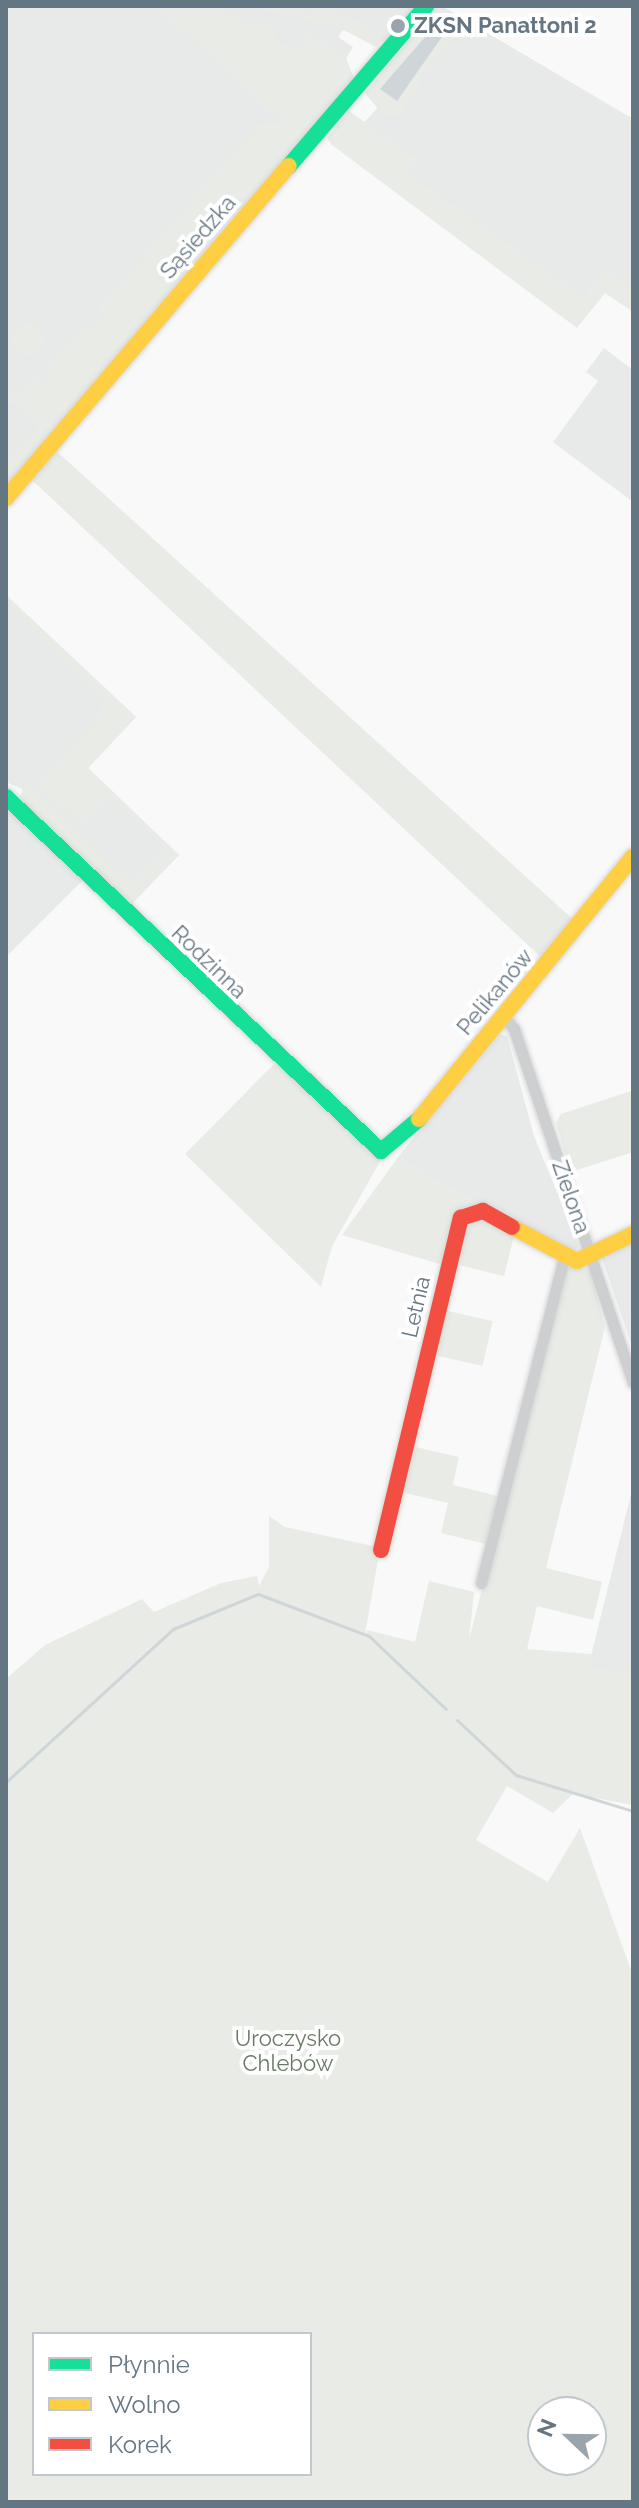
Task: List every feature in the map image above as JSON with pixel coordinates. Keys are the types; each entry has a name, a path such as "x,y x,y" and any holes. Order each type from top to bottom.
{"street":[{"name":"Sąsiedzka","path":"6,498 426,6"},
{"name":"Rodzinna","path":"6,797 361,1138 386,1151"},
{"name":"Pelikanów","path":"386,1151 633,857"},
{"name":"Zielona","path":"503,1015 514,1029 632,1376"},
{"name":"Letnia","path":"381,1550 461,1218 483,1211 564,1257"},
{"path":"481,1583 564,1257 577,1261 590,1252 633,1234"}],"shaded area":[{"path":"6,6 416,6 384,42 343,30 338,37 353,47 346,58 353,78 6,467"},
{"path":"442,6 633,119 633,309 605,290 582,320 403,187 363,124 385,99 371,88"},
{"path":"444,15 453,21 397,101 380,89"},
{"path":"604,348 633,370 633,502 553,442 598,381 586,372"},
{"path":"6,595 136,717 88,768 179,855 132,904 23,799 22,789 6,782"},
{"path":"6,807 85,878 6,957"},
{"path":"500,1034 507,1036 534,1136 579,1246 572,1254 403,1162 401,1153"},
{"path":"633,1240 633,1349 601,1256"},
{"path":"633,1486 633,1676 588,1668"}],"green space":[{"path":"154,6 217,6 240,22 275,26 276,44 304,47 309,31 344,56 330,73 333,76 345,57 355,80 6,488 6,463 38,427 12,402 6,408 6,401 17,388 24,394 27,379 39,377 46,385 54,375 45,370 86,323 91,327 102,314 97,310 213,175 259,124 283,122"},
{"path":"243,6 293,6 307,15 313,6 333,6 345,17 338,27"},
{"path":"412,6 417,6 376,47 340,28 349,16 383,36"},
{"path":"438,6 633,119 633,124 486,35 450,25 380,88 398,101 449,27 459,34 422,76 415,100 408,96 404,114 384,116 365,93"},
{"path":"349,111 417,159 408,173 583,297 604,269 633,289 633,312 605,293 577,328 332,145 327,138"},
{"path":"28,322 40,327 45,339 40,351 28,356 16,351 11,339 16,327"},
{"path":"53,448 577,923 545,961 32,480"},
{"path":"6,595 136,717 88,768 179,855 128,907 18,799 27,784 132,883 165,849 109,796 82,825 38,784 98,717 103,698 18,617"},
{"path":"276,1062 382,1158 332,1246 321,1287 185,1154"},
{"path":"631,1091 633,1152 571,1172 556,1123 561,1114"},
{"path":"401,1153 403,1162 486,1207 473,1207 443,1265 342,1235"},
{"path":"476,1217 514,1236 504,1276 455,1264 463,1226"},
{"name":"Uroczysko Chlebów","path":"572,1266 590,1270 605,1327 546,1568 602,1582 593,1620 537,1606 527,1649 591,1654 589,1668 633,1676 633,1805 573,1794 553,1813 507,1786 476,1840 548,1882 580,1828 633,1976 633,2502 6,2502 6,1679 45,1645 142,1599 154,1612 221,1583 257,1576 259,1586 269,1567 269,1516 285,1527 373,1546 378,1560 364,1639 367,1630 415,1642 429,1581 474,1592 469,1640 563,1271"},
{"path":"444,1310 493,1321 482,1366 434,1355"},
{"path":"411,1446 459,1457 453,1485 498,1496 486,1544 441,1533 448,1503 401,1492"}],"waterway":[{"path":"6,1782 173,1629 258,1594 369,1636 446,1709"},
{"path":"457,1720 516,1775 633,1811"}],"traffic: fast":[{"path":"289,166 426,6"},
{"path":"6,797 381,1151 419,1119"}],"traffic: slow":[{"path":"6,498 289,166"},
{"path":"419,1119 633,857"},
{"path":"512,1227 577,1261 633,1234"}],"traffic: jam":[{"path":"381,1550 461,1218 483,1211 512,1227"}],"place":[{"name":"ZKSN Panattoni 2","path":"398,26"}]}
